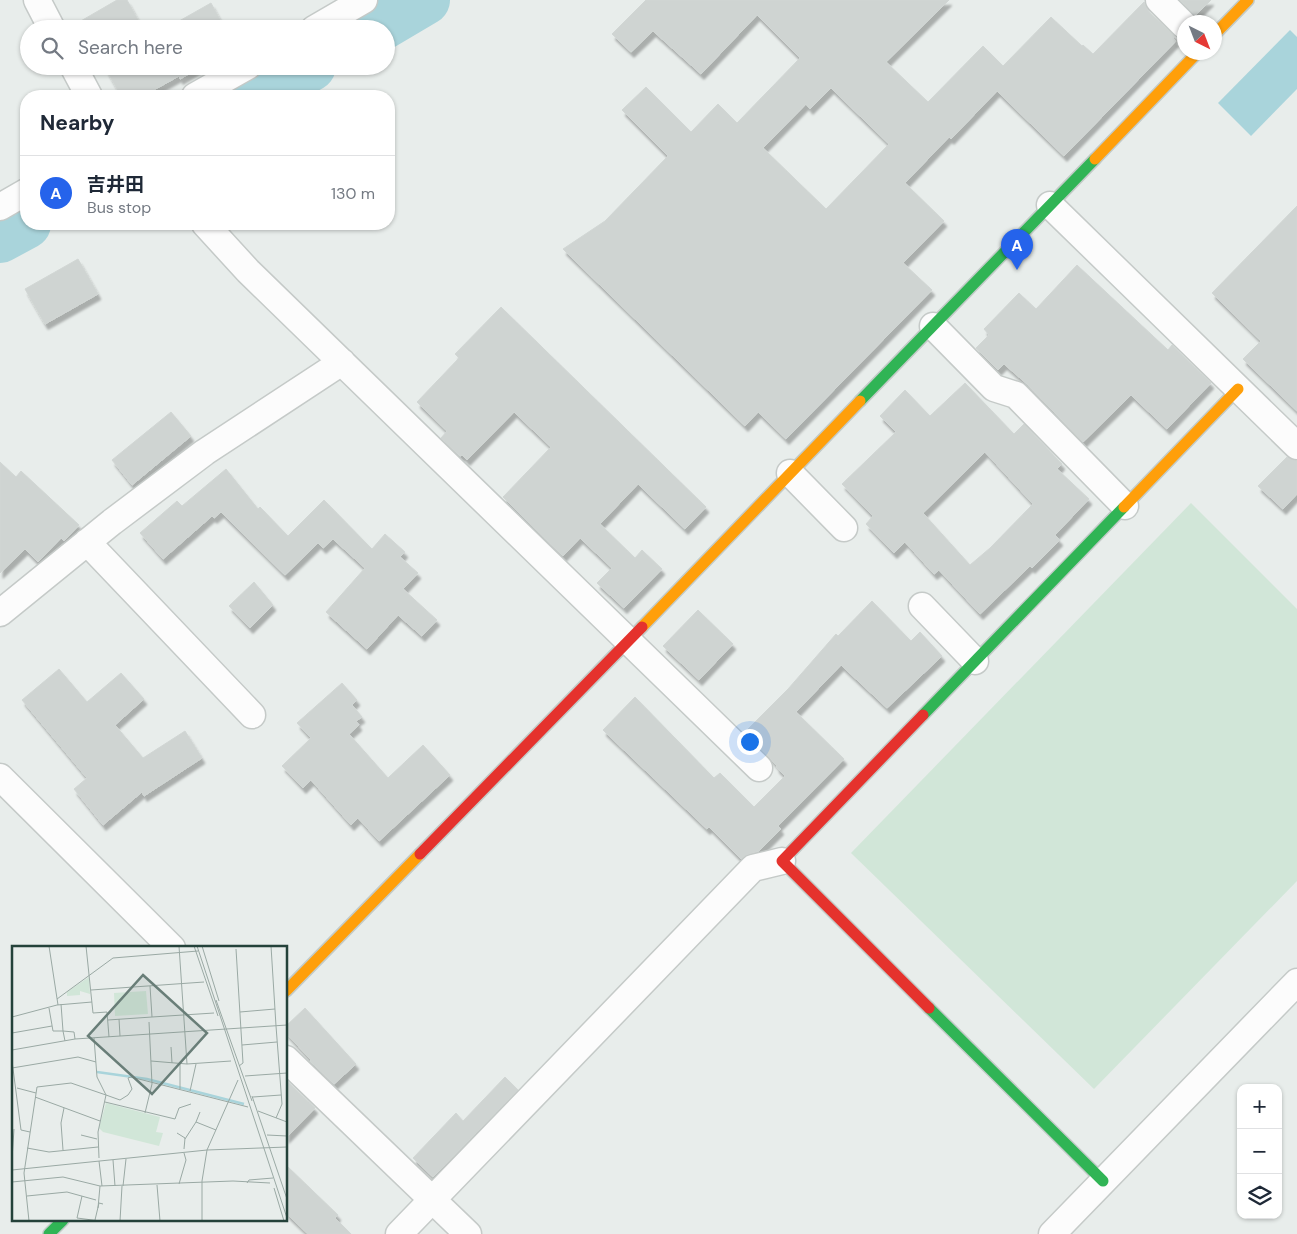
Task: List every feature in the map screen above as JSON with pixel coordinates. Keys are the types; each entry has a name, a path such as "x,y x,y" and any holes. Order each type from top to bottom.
{"street":[{"path":"36,0 47,20"},
{"path":"330,20 364,0"},
{"path":"1159,0 1177,18"},
{"path":"1222,27 1248,0"},
{"path":"288,990 1190,60"},
{"path":"78,75 86,90"},
{"path":"206,90 232,75"},
{"path":"0,206 20,195"},
{"path":"1050,205 1297,446"},
{"path":"210,230 248,271 759,768"},
{"path":"932,326 994,388 1016,395 1125,506"},
{"path":"0,613 87,542 205,452 342,362"},
{"path":"399,1234 753,868 782,861 1238,389"},
{"path":"790,473 844,528"},
{"path":"87,542 252,715"},
{"path":"922,606 975,661"},
{"path":"0,777 170,946"},
{"path":"782,861 1103,1181"},
{"path":"1052,1234 1297,982"},
{"path":"288,1062 468,1234"},
{"path":"49,1234 61,1222"}],"green space":[{"path":"1191,503 1297,609 1297,881 1094,1089 851,853"}],"water":[{"path":"1290,30 1297,37 1297,89 1251,136 1218,103"}],"building":[{"path":"117,0 127,0 138,20 83,20"},
{"path":"646,0 949,0 886,62 928,102 983,46 1003,66 1051,17 1093,54 1144,2 1148,11 1175,36 1173,38 1176,41 1064,156 997,91 951,139 949,137 905,183 944,221 903,263 932,290 786,439 758,412 745,426 563,249 605,221 668,156 622,110 646,87 691,132 718,104 737,123 800,58 757,15 701,74 653,31 631,52 612,34","holes":["831,88 889,144 826,209 763,148 806,104 810,109"]},
{"path":"1180,0 1211,0 1196,15"},
{"path":"211,3 220,20 181,20"},
{"path":"109,75 187,75 180,79 179,76 154,90 118,90"},
{"path":"1297,206 1297,411 1243,359 1261,341 1212,293"},
{"path":"78,259 98,294 45,324 25,289"},
{"path":"1077,265 1168,350 1172,345 1211,383 1167,429 1131,395 1083,442 1027,384 1004,364 998,370 976,348 989,335 984,329 1019,293 1036,309"},
{"path":"501,307 706,507 685,529 638,484 600,524 635,558 642,550 662,569 624,608 597,583 612,568 580,538 563,556 503,497 551,447 514,412 467,460 441,438 447,431 417,402 459,358 455,354"},
{"path":"965,383 1014,434 1024,424 1062,464 1057,469 1089,499 1055,535 1060,540 1032,568 1030,566 980,614 939,570 934,574 905,542 894,553 866,524 873,516 842,484 896,432 880,416 905,390 930,416","holes":["985,452 1033,504 990,548 970,565 923,513"]},
{"path":"171,412 191,436 132,485 112,460"},
{"path":"1287,457 1297,461 1297,494 1283,509 1258,486"},
{"path":"0,462 16,477 21,471 79,525 64,541 61,538 38,562 25,549 0,573"},
{"path":"226,469 258,509 260,507 288,536 324,500 372,549 385,534 405,552 400,557 418,573 403,589 437,620 422,636 398,615 367,649 326,612 365,568 333,539 323,548 318,543 285,575 221,512 214,518 212,516 163,559 140,533 177,501 182,506"},
{"path":"254,582 273,605 250,628 229,606"},
{"path":"872,601 911,641 920,632 942,656 887,708 841,665 796,712 844,759 778,826 781,829 759,851 741,859 709,827 707,829 603,730 635,697 714,778 720,773 754,807 785,776 769,757 744,733 788,689 836,634 838,636"},
{"path":"698,610 733,644 699,680 663,646"},
{"path":"59,669 87,702 121,673 144,699 115,725 143,758 185,731 202,758 144,796 142,792 103,825 74,789 87,778 22,700"},
{"path":"342,683 357,700 352,705 362,717 356,721 359,725 349,734 388,778 423,745 450,775 379,841 358,818 351,825 311,780 303,788 282,766 311,738 297,723"},
{"path":"305,1008 356,1064 334,1084 310,1061 288,1035 288,1024"},
{"path":"505,1077 518,1090 433,1177 413,1158 456,1113 463,1121"},
{"path":"288,1082 315,1108 288,1136"},
{"path":"288,1167 338,1215 335,1218 351,1234 308,1234 288,1215"}],"waterway":[{"path":"391,20 425,0"},
{"path":"269,90 295,75"},
{"path":"0,238 20,227"}],"traffic: fast":[{"path":"860,401 1095,159"},
{"path":"923,715 1124,507"},
{"path":"929,1008 1103,1181"},
{"path":"49,1234 61,1222"}],"traffic: slow":[{"path":"1222,27 1248,0"},
{"path":"1095,159 1190,60"},
{"path":"1124,507 1238,389"},
{"path":"642,627 860,401"},
{"path":"288,989 420,854"}],"traffic: jam":[{"path":"420,854 642,627"},
{"path":"923,715 782,861 929,1008"}],"place":[{"name":"吉井田","path":"1017,270"}]}
